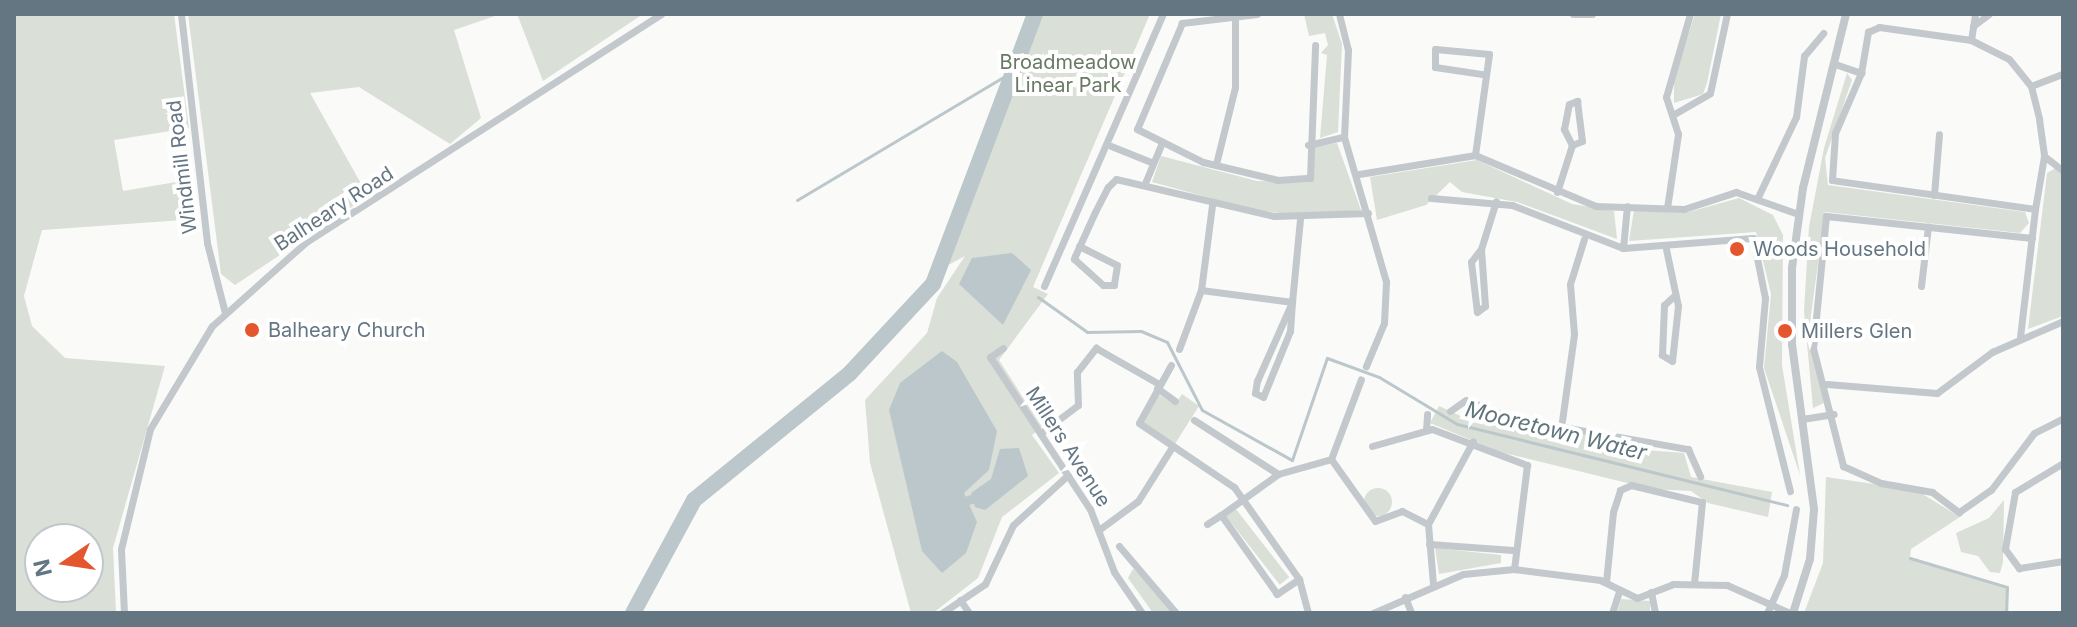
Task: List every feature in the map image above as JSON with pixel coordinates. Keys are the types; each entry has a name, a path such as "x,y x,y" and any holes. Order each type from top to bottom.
{"street":[{"name":"Windmill Road","path":"181,14 207,243 225,313"},
{"name":"Balheary Road","path":"124,613 121,549 150,429 167,391 225,313 306,242 661,14"},
{"path":"1044,286 1111,146 1163,14"},
{"path":"1257,14 1191,21 1175,30 1136,125 1161,145 1216,164 1306,180 1313,173 1308,145 1315,45"},
{"path":"1339,14 1348,50 1344,137 1359,174 1384,261 1386,302 1366,366"},
{"path":"1573,14 1591,20 1592,14"},
{"path":"1667,208 1676,113 1666,97 1690,14"},
{"path":"1676,113 1710,93 1727,14"},
{"path":"1373,613 1433,584 1514,569 1606,582 1637,598 1694,583 1742,589 1791,613 1813,534 1791,308 1798,214 1846,14"},
{"path":"1879,27 1880,14"},
{"path":"1971,40 1975,14"},
{"path":"1973,26 1989,14"},
{"path":"1216,164 1235,87 1235,18"},
{"path":"2020,337 2044,156 2031,86 2009,59 1971,40 1879,27 1868,32 1861,73 1835,133 1832,180 2035,209"},
{"path":"1757,199 1796,117 1809,47 1823,33"},
{"path":"1809,47 1820,52"},
{"path":"1475,155 1482,74 1489,54 1435,49 1435,67 1482,74"},
{"path":"1835,64 1861,73"},
{"path":"2031,86 2063,74"},
{"path":"1557,192 1572,145 1564,129 1569,104 1577,101 1582,141 1572,145"},
{"path":"1934,195 1939,134"},
{"path":"1308,145 1344,137"},
{"path":"1145,183 1161,145"},
{"path":"1111,146 1153,163"},
{"path":"1359,174 1475,155 1596,206 1667,208 1724,193 1757,199 1798,214"},
{"path":"2044,156 2063,171"},
{"path":"1079,246 1117,265 1114,285 1077,264 1079,246 1112,181 1145,183 1212,205 1300,219 1368,213"},
{"path":"1455,184 1455,195"},
{"path":"1431,198 1455,195 1496,201 1584,239 1623,248 1666,249 1739,234 1753,238 1761,271 1759,367 1790,491"},
{"path":"1481,249 1485,296 1477,312 1471,262 1481,249 1496,201"},
{"path":"1179,349 1201,290 1212,205"},
{"path":"1623,248 1627,206"},
{"path":"2032,238 1835,215 1822,222 1812,329 1834,414 1843,466 1881,483 1932,492 1959,512 1991,490 2034,433 2063,418"},
{"path":"1292,302 1257,381 1255,393 1263,397 1290,331 1300,219"},
{"path":"1921,286 1928,226"},
{"path":"1562,421 1572,358 1570,284 1584,239"},
{"path":"1666,249 1673,297 1678,306 1672,361 1662,355 1664,305 1673,297"},
{"path":"1201,290 1292,302"},
{"path":"1827,384 1937,393 2020,337 2063,321"},
{"name":"Millers Avenue","path":"1003,348 990,357 1100,529 1114,572 1139,612"},
{"path":"1041,433 1078,405 1077,372 1096,348 1158,386 1175,401"},
{"path":"1171,365 1139,423 1242,499 1299,579 1308,613"},
{"path":"1331,459 1361,379"},
{"path":"1450,411 1466,400 1512,418 1562,421 1623,442 1688,449 1700,476"},
{"path":"1426,430 1427,414"},
{"path":"1802,419 1834,414"},
{"path":"1194,420 1278,474"},
{"path":"1372,446 1426,430 1473,441 1527,465 1513,550 1514,569"},
{"path":"1433,584 1428,524 1473,441"},
{"path":"1100,529 1138,501 1172,447"},
{"path":"1207,524 1278,474 1331,459"},
{"path":"1331,459 1375,521 1402,511 1428,524"},
{"path":"2063,463 2015,492 2005,549 2019,568 2063,561"},
{"path":"942,613 985,584 1019,517 1068,475"},
{"path":"1606,582 1613,512 1620,490 1631,485 1702,502 1694,583"},
{"path":"1767,613 1796,509"},
{"path":"1221,515 1277,594 1299,579"},
{"path":"1786,518 1795,519"},
{"path":"1429,544 1513,550"},
{"path":"1119,546 1176,613"},
{"path":"1114,572 1131,562"},
{"path":"1612,613 1619,591"},
{"path":"1651,592 1655,613"},
{"path":"1405,597 1411,613"},
{"path":"960,600 969,613"}],"green space":[{"path":"14,14 174,14 189,128 114,140 123,191 194,179 197,219 42,230 24,296 32,326 65,358 165,366 113,548 116,613 14,613"},
{"path":"188,14 501,14 454,30 481,118 450,144 359,87 310,93 368,196 235,285 221,274"},
{"path":"517,14 643,14 543,81"},
{"name":"Broadmeadow Linear Park","path":"1035,14 1150,14 1033,287 1048,294 999,360 1042,427 1032,435 1059,473 1002,517 978,578 933,613 911,613 870,463 865,400 927,333 937,298 965,256 941,269 957,203"},
{"path":"1304,14 1332,14 1342,44 1338,132 1320,138 1327,55 1321,53 1328,45 1325,33 1309,36"},
{"path":"1695,14 1721,14 1707,83 1703,94 1674,103 1674,78"},
{"path":"1847,73 1852,80 1825,158 1828,185 2025,212 2029,223 2020,233 1825,212 1808,337 1824,403 1813,408 1804,311 1809,227 1824,148"},
{"path":"1337,143 1361,210 1301,216 1250,209 1152,182 1161,156 1257,181 1309,182 1314,147"},
{"path":"1477,160 1572,204 1614,211 1617,239 1517,202 1462,192 1450,182 1426,205 1377,220 1370,177"},
{"path":"2056,168 2063,176 2063,316 2028,329 2047,173"},
{"path":"1739,198 1773,215 1783,235 1782,365 1800,475 1764,368 1771,294 1756,232 1629,241 1634,210 1685,213"},
{"path":"1158,394 1175,405 1182,394 1199,406 1175,444 1144,423"},
{"path":"1439,406 1465,418 1482,412 1588,431 1633,449 1684,453 1691,477 1772,492 1768,517 1708,503 1691,491 1652,489 1500,452 1430,423"},
{"path":"1826,477 1916,490 1960,517 1911,549 1910,558 2007,587 2006,613 1804,613 1823,563"},
{"path":"1378,488 1388,492 1392,502 1388,512 1378,516 1368,512 1364,502 1368,492"},
{"path":"2004,500 2003,562 2000,573 1990,572 1978,556 1961,552 1956,533 1989,518"},
{"path":"1235,508 1289,577 1280,585 1226,515"},
{"path":"1435,548 1501,555 1501,563 1439,574"},
{"path":"1133,569 1173,613 1153,613 1128,578"},
{"path":"1621,599 1650,601 1650,613 1617,613"}],"shaded area":[{"path":"1012,253 1031,270 1003,325 959,284 972,258"},
{"path":"942,351 957,362 997,431 989,470 964,493 977,522 966,553 942,573 922,551 889,410 900,383"},
{"path":"1019,448 1028,476 985,510 975,507 971,493 991,479 1000,449"}],"waterway":[{"path":"633,613 694,500 850,373 933,284 1035,14"},
{"path":"797,200 1008,74"},
{"name":"Mooretown Water","path":"1038,297 1087,332 1141,331 1167,342 1202,410 1292,460 1327,358 1379,377 1457,424 1787,505"},
{"path":"965,501 971,499"},
{"name":"Mooretown Water","path":"1910,558 2007,587 2006,613"}],"place":[{"name":"Woods Household","path":"1737,249"},
{"name":"Balheary Church","path":"252,330"},
{"name":"Millers Glen","path":"1785,331"}]}
